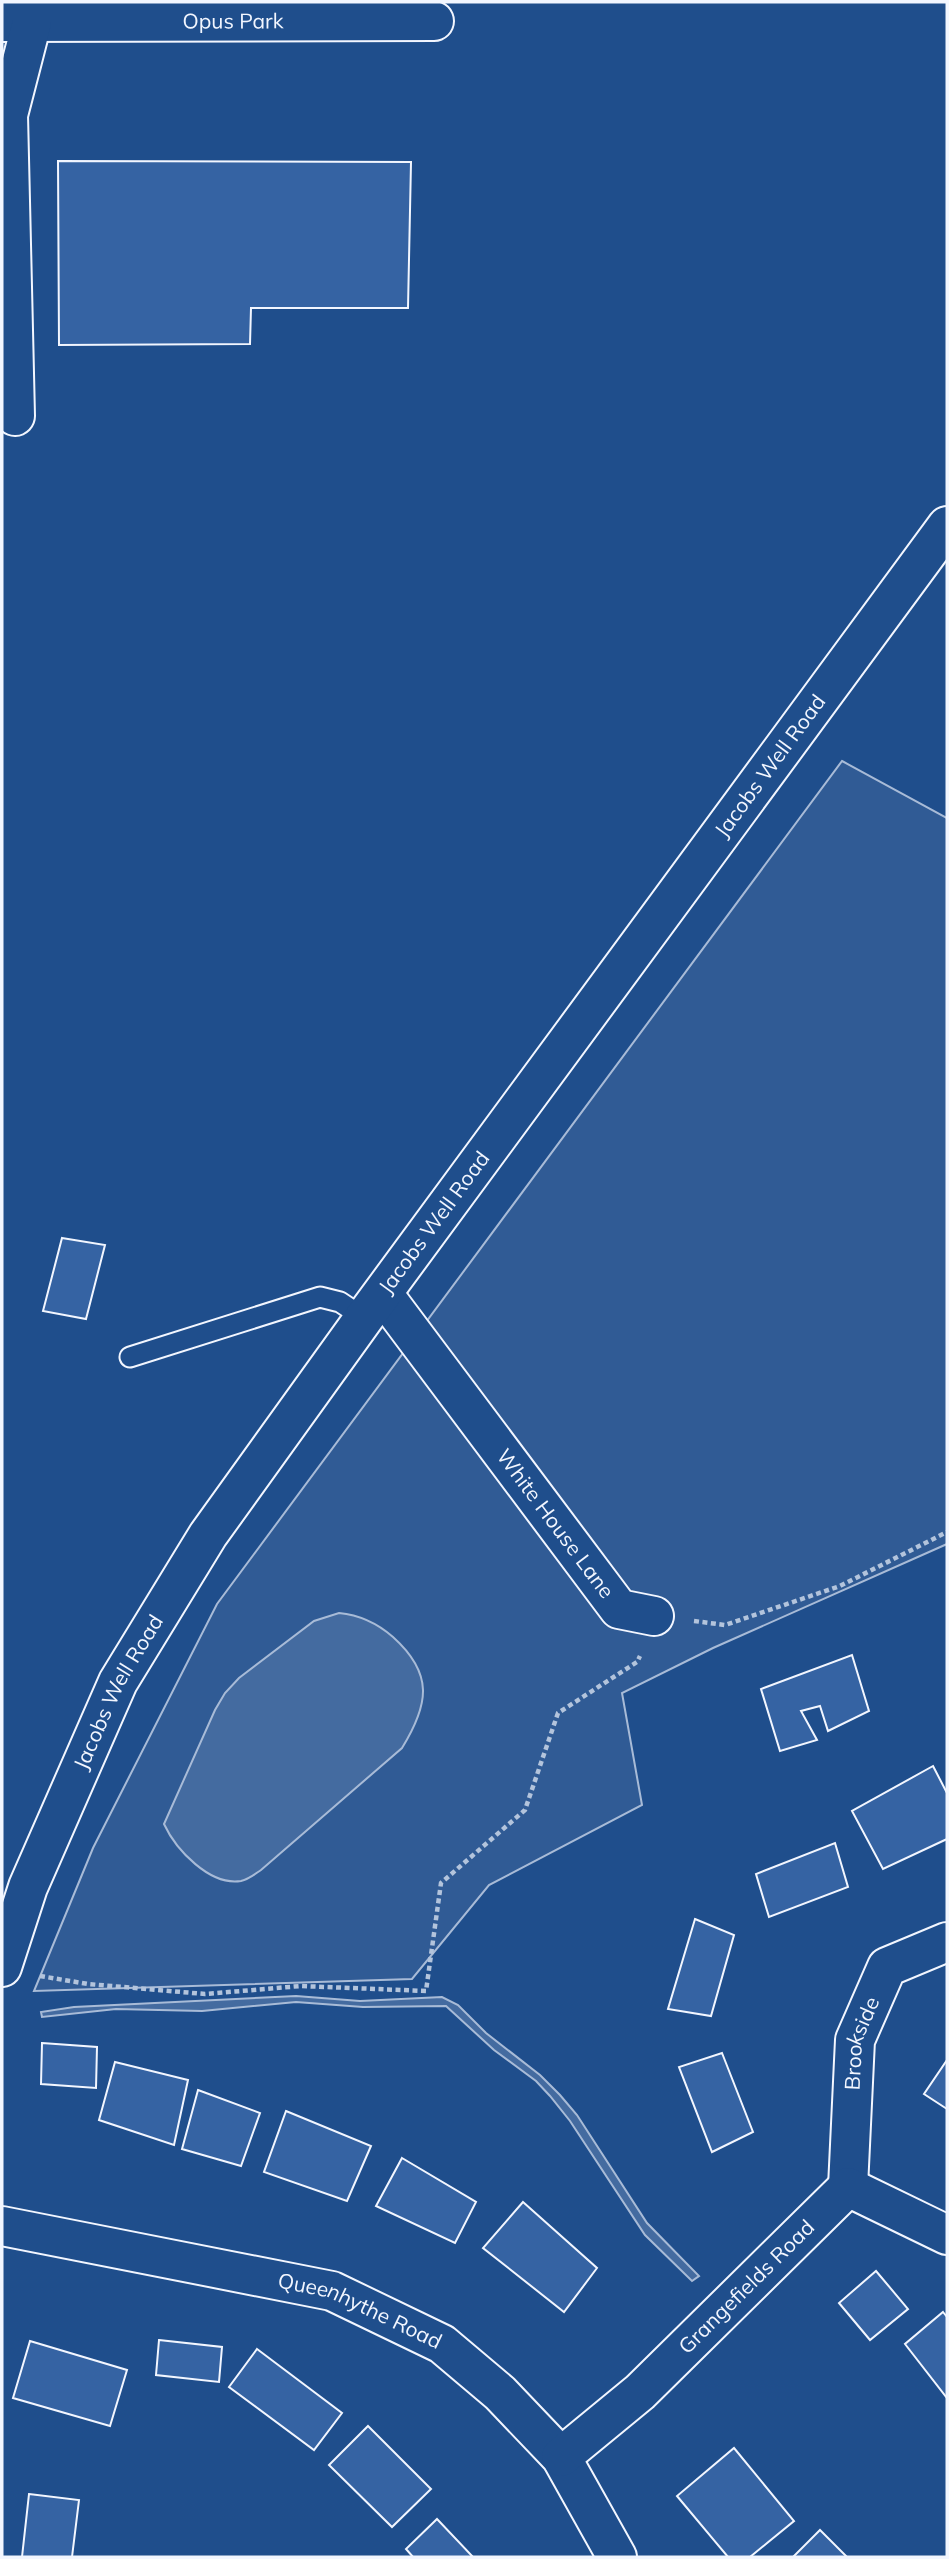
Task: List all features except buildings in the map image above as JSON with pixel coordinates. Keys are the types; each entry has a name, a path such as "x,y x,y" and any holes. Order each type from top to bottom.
{"street":[{"name":"Opus Park","path":"15,416 8,115 22,15 434,21"},
{"name":"Jacobs Well Road","path":"2,1967 28,1887 118,1682 208,1535 373,1306 947,526"},
{"name":"White House Lane","path":"373,1306 619,1609 654,1616"},
{"name":"Brookside","path":"848,2187 855,2040 887,1967 947,1942"},
{"path":"848,2187 947,2235"},
{"name":"Grangefields Road","path":"561,2457 640,2392 848,2187"},
{"name":"Queenhythe Road","path":"2,2226 332,2291 442,2344 500,2393 561,2457 617,2557"}],"lane":[{"path":"130,1357 320,1297 373,1306"}],"path":[{"path":"39,1976 88,1984 205,1994 300,1986 426,1991 442,1882 525,1810 558,1713 638,1662 654,1616 725,1625 840,1586 947,1532"}],"shaded area":[{"path":"842,761 947,818 947,1544 713,1648 622,1693 642,1805 489,1885 412,1979 34,1991 93,1848 217,1604"},
{"path":"339,1613 368,1620 381,1628 393,1637 416,1664 423,1690 418,1717 402,1748 261,1870 241,1881 218,1878 185,1855 164,1824 215,1710 225,1693 239,1678 314,1621"},
{"path":"296,1996 360,2001 442,1997 458,2005 486,2033 540,2075 560,2095 577,2115 647,2223 699,2276 692,2281 645,2235 570,2121 536,2081 494,2050 446,2006 363,2007 296,2002 202,2011 116,2009 42,2017 41,2012 74,2007"}]}
